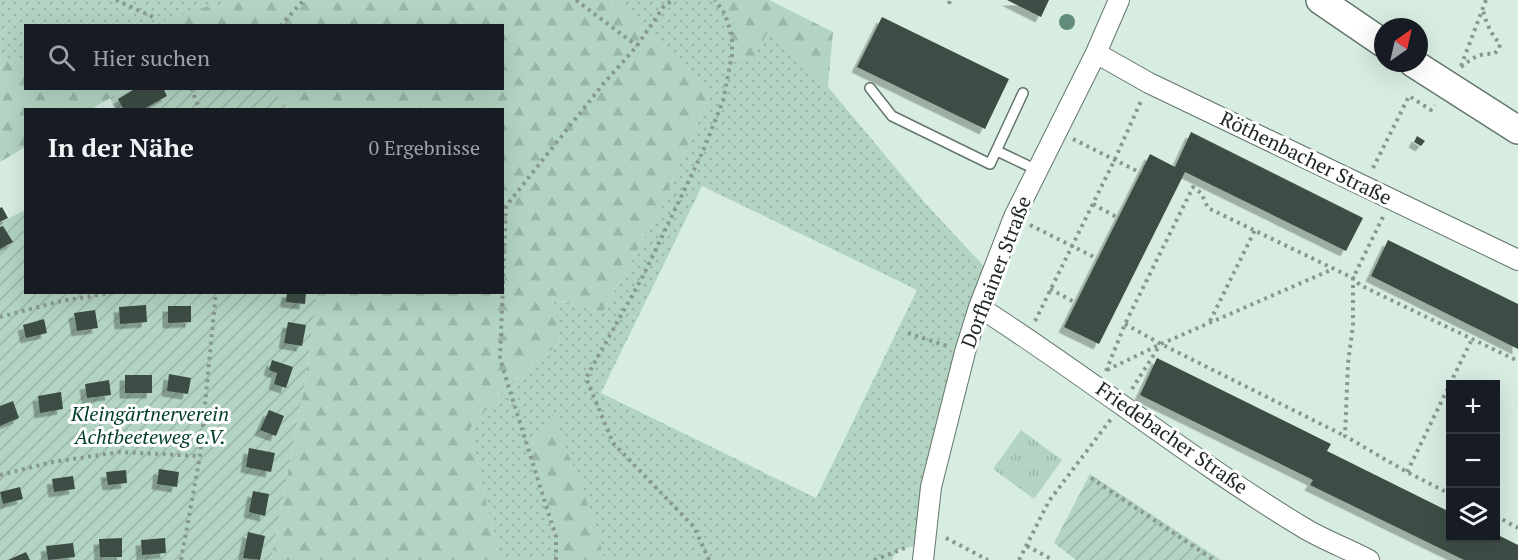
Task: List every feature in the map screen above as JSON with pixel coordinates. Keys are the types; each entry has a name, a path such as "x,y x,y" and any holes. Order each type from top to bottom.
{"street":[{"name":"Dorfhainer Straße","path":"924,544 931,487 965,352 979,307 1014,217 1096,53 1119,0"},
{"path":"1320,0 1374,37"},
{"name":"Röthenbacher Straße","path":"1096,53 1149,83 1518,260"},
{"path":"1427,72 1518,130"},
{"name":"Friedebacher Straße","path":"979,307 1100,382 1121,405 1305,529 1369,560"}],"lane":[{"path":"870,88 892,116 990,164 1023,93"},
{"path":"997,151 1037,170"}],"path":[{"path":"116,0 153,17"},
{"path":"282,24 304,0"},
{"path":"576,0 637,46"},
{"path":"504,257 506,206 604,83 637,46 664,6 673,0"},
{"path":"709,560 694,527 613,443 586,378 643,276 703,151 723,101 732,55 732,36 725,14 715,0"},
{"path":"1460,68 1476,55 1494,54 1499,49 1500,44 1494,38 1486,22 1483,9"},
{"path":"1026,337 1115,159 1149,83"},
{"path":"192,90 199,108"},
{"path":"1057,131 1141,173"},
{"path":"1100,382 1125,324 1193,187 1201,193 1208,208 1518,361"},
{"path":"1344,436 1348,363 1353,325 1353,278 1392,199"},
{"path":"1093,204 1118,218"},
{"path":"1014,217 1098,259"},
{"path":"1210,323 1255,230"},
{"path":"1100,382 1161,344 1334,269"},
{"path":"1050,289 1076,303"},
{"path":"0,317 61,301 105,294"},
{"path":"181,560 200,456 216,294"},
{"path":"503,294 500,359 556,537 556,560"},
{"path":"1125,324 1344,436 1446,492"},
{"path":"908,333 965,352"},
{"path":"1407,472 1472,339"},
{"path":"1019,560 1049,501 1121,405 1161,344"},
{"path":"0,475 53,462 120,452 200,456"},
{"path":"1091,478 1214,560"},
{"path":"1500,518 1518,528"},
{"path":"874,560 897,550 924,544 988,560"},
{"path":"1027,546 1053,560"}],"green space":[{"path":"0,0 232,0 223,10 156,24 24,24 24,63 0,59"},
{"path":"232,0 612,0 712,91 656,217 602,313 553,299 560,343 508,385 470,429 499,560 271,560 305,382 317,294 504,294 504,108 288,108 273,90 504,90 504,24 157,24 211,5 223,9"},
{"path":"612,0 715,0 729,26 732,55 751,61 767,31 828,87 925,203 991,274 924,544 897,550 892,560 604,560 595,523 553,415 528,448 556,537 556,560 499,560 470,429 508,385 560,343 553,299 602,313 656,217 712,91","holes":["702,186 917,290 816,498 601,393"]},
{"path":"715,0 769,0 833,32 828,87 768,32 751,61 732,55 729,26"},
{"path":"0,59 24,63 24,90 124,90 93,108 24,108 24,148 0,162"},
{"path":"124,90 273,90 288,108 116,108 110,98"},
{"name":"Kleingärtnerverein Achtbeeteweg e.V.","path":"24,211 24,294 317,294 305,382 271,560 0,560 0,223"},
{"path":"553,414 595,523 604,560 556,560 556,536 528,448"},
{"path":"1021,430 1062,460 1034,499 993,469"},
{"path":"1090,474 1221,560 1076,560 1054,543"}],"building":[{"path":"1007,0 1049,0 1041,17"},
{"path":"882,17 1009,79 985,129 857,67"},
{"path":"133,90 164,90 167,96 146,108 123,108 118,99"},
{"path":"1191,132 1363,218 1346,251 1185,172 1099,344 1064,327 1150,154 1175,167"},
{"path":"1417,136 1425,141 1421,146 1414,142"},
{"path":"2,207 8,218 0,222 0,208"},
{"path":"3,226 13,242 0,249 0,227"},
{"path":"1388,240 1518,304 1518,349 1371,276"},
{"path":"287,294 306,294 305,304 286,302"},
{"path":"146,305 147,322 120,324 119,307"},
{"path":"168,306 191,306 191,322 168,323"},
{"path":"95,310 98,328 77,331 74,313"},
{"path":"44,319 47,333 26,338 23,325"},
{"path":"288,322 306,325 302,346 284,343"},
{"path":"1157,358 1331,444 1327,451 1446,510 1446,542 1500,542 1500,536 1518,545 1518,560 1464,560 1310,485 1313,480 1140,395"},
{"path":"272,360 293,367 286,388 274,384 277,373 269,370"},
{"path":"169,374 191,378 188,394 167,391"},
{"path":"125,375 152,375 152,393 125,393"},
{"path":"109,380 111,395 87,398 85,384"},
{"path":"61,392 63,409 40,413 38,396"},
{"path":"13,401 19,418 0,426 0,406"},
{"path":"269,410 284,416 276,436 260,430"},
{"path":"249,448 275,453 271,472 246,467"},
{"path":"159,469 179,472 177,487 157,484"},
{"path":"126,470 127,483 108,485 106,472"},
{"path":"73,476 75,489 54,492 52,479"},
{"path":"20,487 23,499 3,504 0,492"},
{"path":"253,491 269,494 265,516 249,512"},
{"path":"248,532 265,536 260,560 243,558"},
{"path":"122,538 122,557 100,557 99,539"},
{"path":"165,538 166,553 142,555 141,540"},
{"path":"73,543 75,557 48,560 46,546"},
{"path":"26,552 30,560 8,560"}]}
